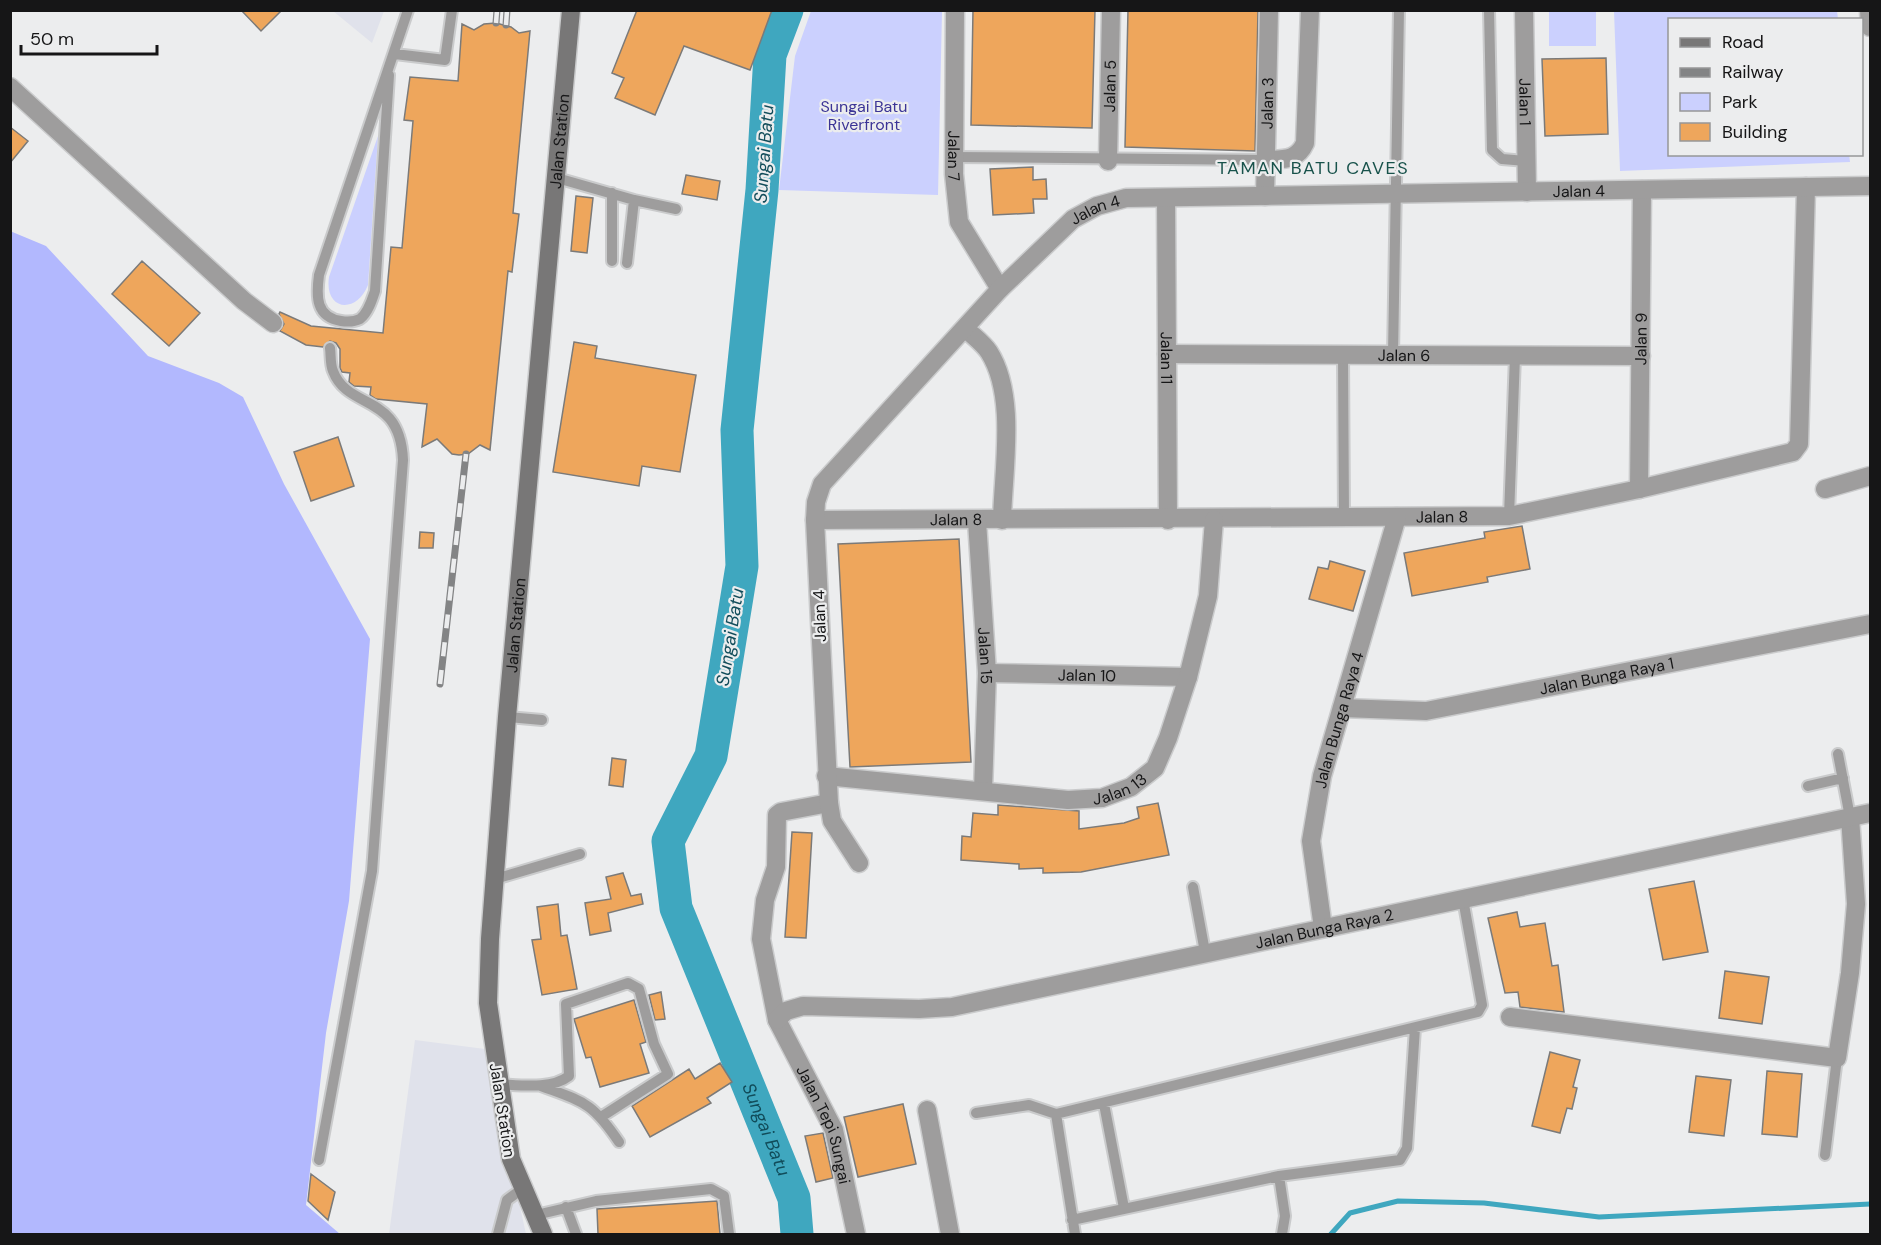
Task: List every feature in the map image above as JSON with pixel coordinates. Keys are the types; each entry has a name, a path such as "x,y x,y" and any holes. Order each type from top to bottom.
{"street":[{"name":"Jalan Station","path":"543,1234 511,1159 498,1084 488,1003 507,717 571,10"},
{"name":"Jalan 7","path":"955,10 954,158 959,222 1000,289"},
{"name":"Jalan 5","path":"1108,161 1111,10"},
{"name":"Jalan 3","path":"1265,196 1269,10"},
{"path":"1266,160 1291,159 1301,152 1305,143 1310,10"},
{"name":"Jalan 1","path":"1524,10 1527,192"},
{"path":"1869,10 1870,26"},
{"path":"10,87 244,301 273,323"},
{"name":"Jalan 4","path":"859,863 832,821 825,776 816,502 822,484 966,329 1000,289 1072,219 1097,206 1126,198 1870,186"},
{"name":"Jalan 8","path":"815,520 1214,520 1509,516 1639,489 1793,452 1799,444 1806,187"},
{"name":"Jalan 9","path":"1639,489 1642,190"},
{"name":"Jalan 11","path":"1166,198 1168,520"},
{"path":"966,329 988,350 1000,374 1006,403 1002,520"},
{"name":"Jalan 6","path":"1167,354 1641,356"},
{"path":"1825,489 1870,476"},
{"name":"Jalan Bunga Raya 4","path":"1323,928 1311,841 1322,776 1397,518"},
{"name":"Jalan 13","path":"825,776 1068,800 1102,798 1131,787 1155,768 1168,738 1188,677 1208,596 1214,520"},
{"name":"Jalan 15","path":"977,521 987,673 983,790"},
{"name":"Jalan Bunga Raya 1","path":"1342,708 1426,711 1870,624"},
{"name":"Jalan 10","path":"987,673 1188,677"},
{"name":"Jalan Tepi Sungai","path":"829,803 781,812 775,820 778,848 776,867 765,900 761,939 777,1020 834,1130 856,1234"},
{"name":"Jalan Bunga Raya 2","path":"777,1020 786,1011 803,1006 919,1010 952,1006 1870,813"},
{"path":"1510,1017 1837,1058 1850,973 1856,904 1850,817"},
{"path":"927,1110 950,1234"}],"lane":[{"path":"388,75 375,291 369,308 360,319 330,324 316,296 319,275 408,10"},
{"path":"395,54 446,60 452,10"},
{"path":"1393,355 1399,10"},
{"path":"1489,10 1492,150 1502,159 1526,161"},
{"path":"954,158 1108,161 1266,160"},
{"path":"557,178 634,200 676,209"},
{"path":"612,193 612,261"},
{"path":"627,263 634,200"},
{"path":"320,1161 372,871 403,460 400,434 392,420 378,408 342,385 332,370 330,348"},
{"path":"1343,355 1344,518"},
{"path":"1509,516 1515,356"},
{"path":"507,717 542,720"},
{"path":"1838,754 1850,817"},
{"path":"1808,786 1843,778"},
{"path":"495,879 580,854"},
{"path":"1193,888 1205,952"},
{"path":"976,1113 1029,1105 1056,1114 1478,1012 1482,1005 1463,899"},
{"path":"498,1084 540,1085 564,1080 569,1076 566,1004 628,983 635,984 639,989 654,1044 668,1074 601,1117"},
{"path":"1072,1220 1279,1176 1400,1160 1407,1148 1415,1028"},
{"path":"1825,1155 1837,1058"},
{"path":"540,1085 587,1102 619,1142"},
{"path":"1104,1104 1124,1208"},
{"path":"1056,1114 1075,1234"},
{"path":"1279,1176 1285,1216 1282,1234"},
{"path":"498,1234 507,1200 522,1189"},
{"path":"536,1215 566,1207 711,1189 724,1196 729,1234"},
{"path":"566,1207 576,1234"}],"shaded area":[{"path":"333,11 384,11 372,43"},
{"path":"10,231 46,246 148,356 219,383 243,397 284,484 370,639 349,901 326,1033 306,1205 340,1234 11,1234"},
{"path":"415,1040 485,1049 526,1234 389,1234"}],"green space":[{"name":"Sungai Batu Riverfront","path":"811,11 942,11 938,195 779,190 795,56"},
{"path":"1549,11 1596,11 1596,46 1549,46"},
{"path":"1614,11 1837,11 1838,18 1668,18 1668,156 1849,156 1850,162 1620,171"},
{"path":"378,136 368,285 363,295 356,301 342,305 331,296 329,277"}],"building":[{"path":"241,10 282,10 261,31"},
{"path":"637,10 772,10 750,70 684,46 655,115 615,98 624,78 612,73"},
{"path":"973,10 1095,10 1092,128 971,125"},
{"path":"1128,10 1258,10 1255,151 1125,147"},
{"path":"496,23 511,27 519,33 530,31 513,213 519,214 512,272 508,271 490,450 480,445 468,454 459,455 452,454 437,439 422,447 427,404 376,399 370,395 371,387 354,386 349,382 350,373 342,372 340,368 340,349 336,343 330,341 323,347 306,345 280,331 284,324 279,314 280,312 311,326 383,333 391,247 402,248 413,121 404,120 410,77 458,81 462,24 474,30 484,24"},
{"path":"1606,58 1608,134 1545,136 1542,59"},
{"path":"10,127 28,141 10,163"},
{"path":"1033,167 1033,180 1046,179 1047,199 1033,199 1034,213 993,215 990,169"},
{"path":"686,175 720,181 717,200 682,194"},
{"path":"576,196 593,198 587,253 571,251"},
{"path":"142,261 200,313 169,346 112,294"},
{"path":"574,342 597,346 595,358 696,375 680,472 642,466 639,486 553,472"},
{"path":"338,437 354,486 311,501 294,452"},
{"path":"1522,526 1530,569 1487,577 1488,582 1412,596 1404,553 1485,538 1484,532"},
{"path":"420,532 434,533 433,548 419,548"},
{"path":"959,539 971,762 850,767 838,544"},
{"path":"1330,561 1365,571 1353,611 1309,599 1318,567 1328,569"},
{"path":"612,758 626,760 623,787 609,785"},
{"path":"1158,803 1169,855 1081,872 1043,873 1043,868 1019,869 1019,864 961,860 962,836 971,837 973,813 998,815 998,805 1079,811 1079,829 1124,823 1139,818 1137,807"},
{"path":"792,832 812,833 806,938 785,937"},
{"path":"623,873 631,896 641,894 643,904 608,913 611,931 590,935 585,903 611,899 606,877"},
{"path":"1694,881 1708,952 1663,960 1649,889"},
{"path":"558,904 561,936 567,935 577,989 542,995 532,940 541,939 537,907"},
{"path":"1517,912 1520,927 1545,923 1552,966 1558,965 1564,1012 1520,1007 1518,992 1505,993 1488,918"},
{"path":"1725,971 1769,977 1762,1024 1719,1018"},
{"path":"661,992 665,1019 655,1020 649,995"},
{"path":"634,1000 646,1042 640,1044 649,1073 600,1087 591,1057 586,1058 574,1019"},
{"path":"1550,1052 1580,1060 1573,1087 1577,1088 1572,1109 1567,1108 1560,1133 1532,1126"},
{"path":"720,1063 732,1082 707,1098 711,1103 650,1137 632,1106 689,1069 695,1079"},
{"path":"1767,1071 1802,1074 1797,1137 1762,1134"},
{"path":"1696,1076 1731,1080 1724,1136 1689,1132"},
{"path":"903,1104 916,1164 858,1177 844,1117"},
{"path":"823,1133 833,1178 816,1182 805,1136"},
{"path":"311,1174 335,1192 328,1220 308,1201"},
{"path":"717,1201 720,1234 598,1234 597,1209"}],"waterway":[{"name":"Sungai Batu","path":"787,10 770,55 762,190 737,430 742,566 711,756 668,841 676,908 794,1198 797,1234"},
{"path":"1331,1234 1350,1213 1398,1201 1484,1203 1599,1217 1870,1204"}],"railway":[{"path":"496,23 497,10"},
{"path":"506,25 507,10"},
{"path":"440,684 466,454"}],"district":[{"name":"TAMAN BATU CAVES","path":"1313,168"}]}
